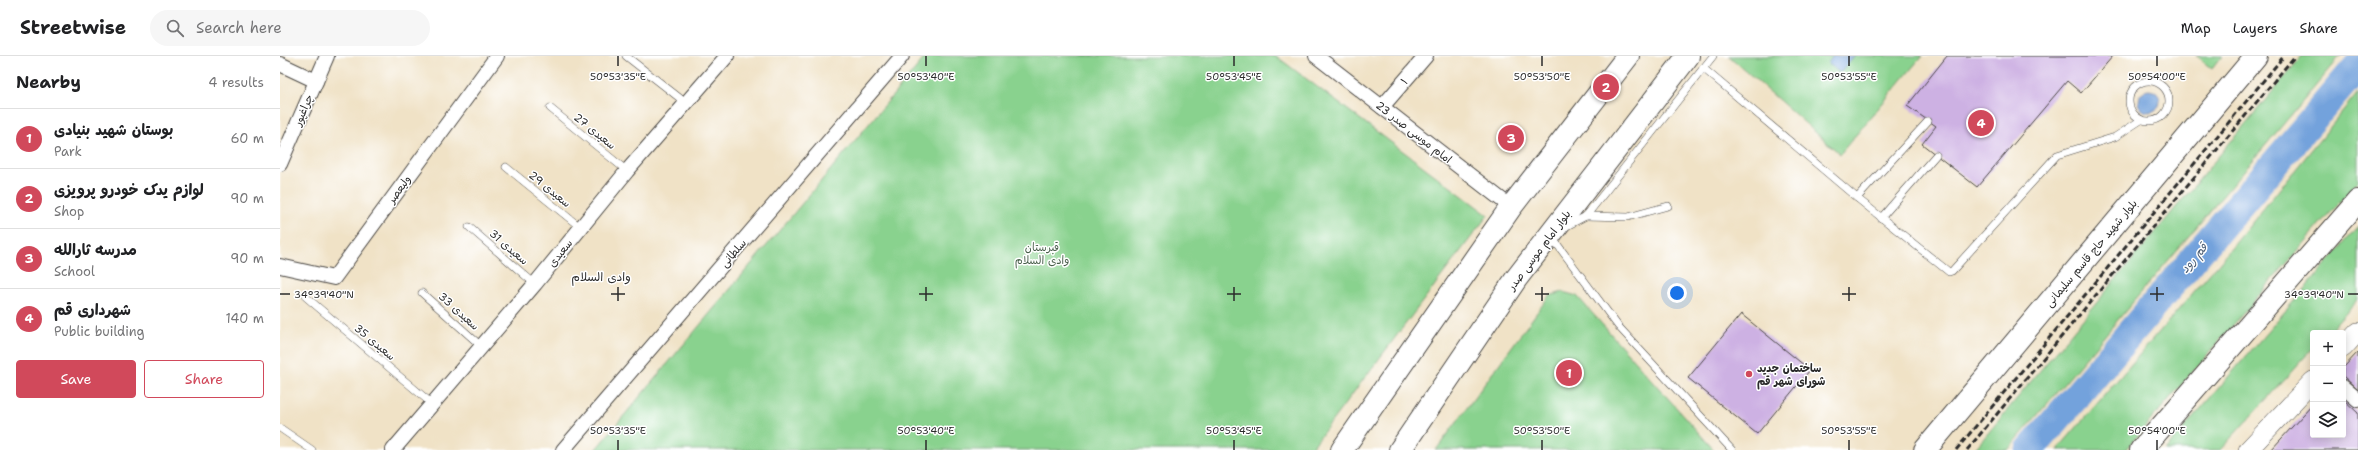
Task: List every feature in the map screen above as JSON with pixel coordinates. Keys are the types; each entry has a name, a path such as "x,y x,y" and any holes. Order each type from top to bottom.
{"main road":[{"path":"1342,450 1511,207 1628,56"},
{"name":"بلوار شهید حاج قاسم سلیمانی","path":"1926,450 2256,56"},
{"name":"بلوار امام موسی صدر","path":"1400,450 1516,279 1550,235 1696,62"},
{"path":"2141,450 2358,201"},
{"path":"2346,345 2358,332"},
{"path":"2248,450 2310,384"}],"street":[{"name":"چراغپور","path":"280,164 327,56"},
{"name":"ولیعصر","path":"280,266 334,278 497,56"},
{"name":"سعیدی","path":"393,450 431,403 535,284 627,171 727,56"},
{"name":"سلطانی","path":"563,450 902,56"},
{"name":"امام موسی صدر 23","path":"1318,56 1511,207"},
{"name":"۱","path":"1382,107 1426,56"},
{"path":"280,64 316,81"},
{"path":"2346,390 2358,400"}],"lane":[{"path":"626,56 686,103"},
{"path":"1713,56 1696,62 1586,216 1550,235 1618,326 1732,450"},
{"path":"1696,62 1881,218 1950,272 2057,155 2115,137 2141,120 2147,121 2160,119 2168,109 2170,97 2167,91 2157,82 2144,81 2132,90 2129,103 2131,110 2141,120"},
{"name":"سعیدی 27","path":"550,108 627,171"},
{"path":"1857,198 1928,121"},
{"path":"1881,218 1936,155"},
{"name":"سعیدی 29","path":"506,167 580,227"},
{"path":"1586,216 1628,217 1668,206"},
{"name":"سعیدی 31","path":"469,227 535,284"},
{"name":"سعیدی 33","path":"422,293 481,346"},
{"name":"سعیدی 35","path":"306,297 431,403"},
{"path":"280,428 312,450"}],"green space":[{"name":"قبرستان وادی السلام","path":"926,56 1276,56 1488,215 1310,450 595,450"},
{"path":"1729,56 1922,56 1840,154"},
{"path":"2196,56 2222,56 2212,69"},
{"path":"2302,56 2341,56 2008,450 1974,450"},
{"path":"2358,93 2358,181 2125,450 2057,450 2224,257"},
{"path":"2358,227 2358,299 2330,330 2310,330 2310,351 2220,450 2165,450"},
{"path":"1563,292 1577,296 1714,450 1436,450 1549,296"}],"water":[{"path":"1833,56 1855,56 1840,73 1828,63"},
{"path":"2149,90 2157,93 2160,101 2157,109 2149,112 2141,109 2138,101 2141,93"}],"building":[{"path":"1947,56 2113,56 2081,93 2067,81 1977,187 1922,144 1936,126 1907,106"},
{"name":"ساختمان جدید شورای شهر قم","path":"1741,314 1810,370 1757,434 1688,378"},
{"path":"2358,352 2358,390 2346,379 2346,365"},
{"path":"2346,402 2358,413 2358,450 2271,450 2310,407 2310,438 2346,438"}],"waterway":[{"name":"قم رود","path":"2030,450 2358,66"}],"railway":[{"path":"1956,450 2284,56"},
{"path":"1967,450 2295,56"}],"place":[{"name":"لوازم یدک خودرو پرویزی","path":"1606,87"},
{"name":"شهرداری قم","path":"1981,123"},
{"name":"مدرسه ثارالله","path":"1511,138"},
{"name":"بوستان شهید بنیادی","path":"1569,373"},
{"name":"ساختمان جدید شورای شهر قم","path":"1749,374"}],"district":[{"name":"وادی السلام","path":"601,277"}]}
